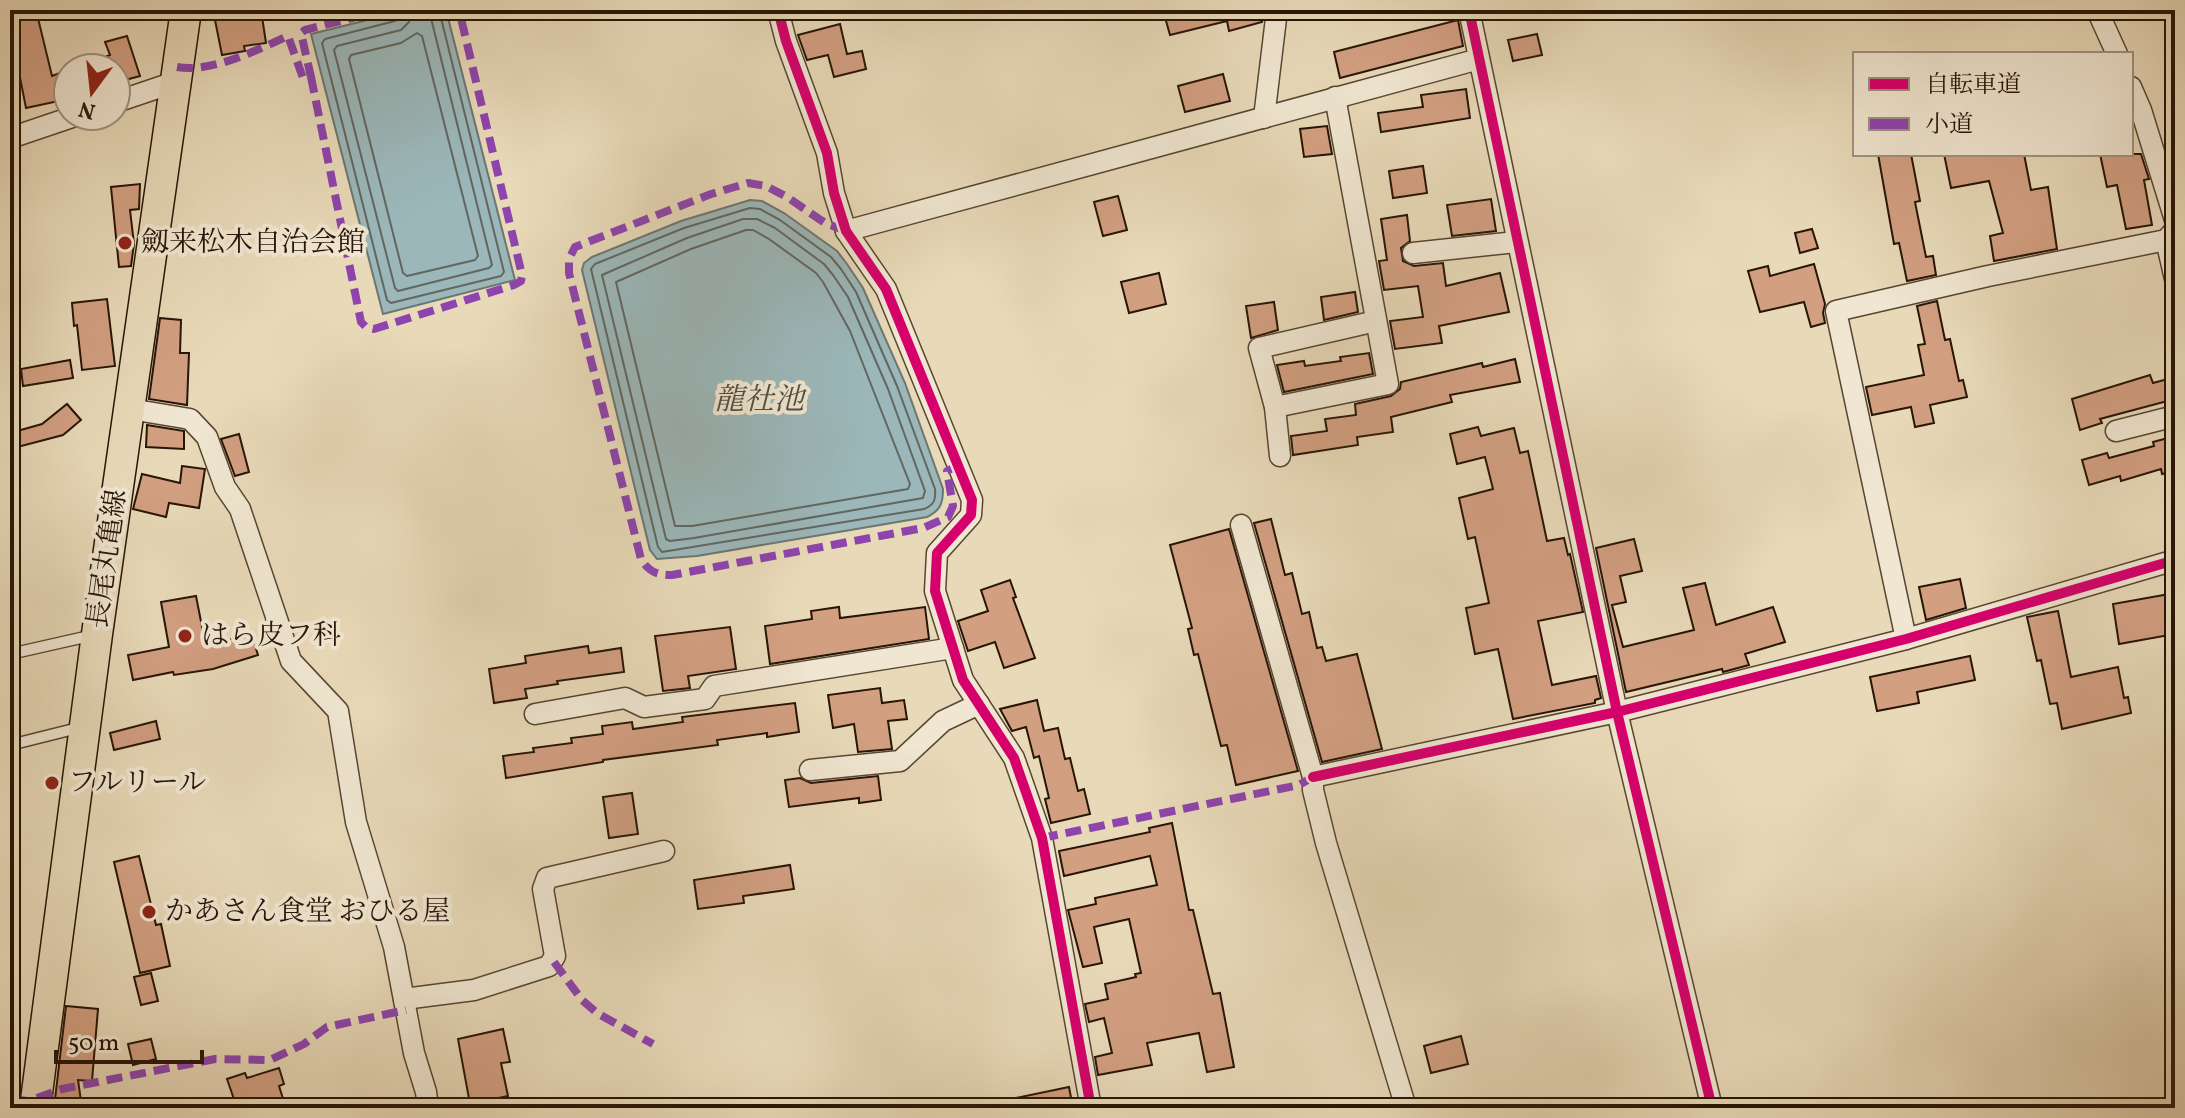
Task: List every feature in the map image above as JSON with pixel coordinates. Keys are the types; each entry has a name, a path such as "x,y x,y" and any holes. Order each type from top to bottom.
{"main road":[{"name":"長尾丸亀線","path":"35,1108 84,727 186,10"}],"street":[{"path":"778,10 786,41 827,153 834,193 846,231 886,289 972,500 971,515 937,553 935,591 963,680 1014,758 1042,838 1091,1108"},
{"path":"1264,118 1277,10"},
{"path":"1469,10 1617,712 1712,1108"},
{"path":"2097,10 2116,52"},
{"path":"846,231 1479,59"},
{"path":"132,97 175,82"},
{"path":"2133,92 2175,220"},
{"path":"1275,407 1388,384 1335,97"},
{"path":"10,138 52,124"},
{"path":"1906,639 1836,311 2171,235 2175,279"},
{"path":"1413,253 1516,242"},
{"path":"1280,456 1275,407 1259,348 1376,321"},
{"path":"130,409 190,419 207,437 225,487 240,509 291,661 338,711 356,822 394,947 428,1108"},
{"path":"2116,431 2175,416"},
{"path":"1241,525 1313,777 1313,790 1326,843 1406,1108"},
{"path":"1313,777 1617,712 1906,639 2175,560"},
{"path":"535,714 625,698 644,707 705,699 714,686 953,648"},
{"path":"810,770 900,761 943,721 979,704"},
{"path":"404,999 474,990 549,966 555,956 543,889 547,878 664,851"}],"lane":[{"path":"10,654 97,634"},
{"path":"10,745 84,727"}],"water":[{"path":"408,10 446,10 515,280 383,314 311,34"},
{"name":"龍社池","path":"750,200 762,201 784,213 837,251 863,288 905,383 943,489 942,502 927,517 697,556 657,559 650,550 582,270 584,263 592,257 681,221"}],"building":[{"path":"10,10 36,10 52,76 52,102 26,108 14,47 10,48"},
{"path":"213,10 261,10 266,43 244,46 245,51 222,55"},
{"path":"1163,10 1264,10 1262,22 1229,31 1227,21 1170,35"},
{"path":"1458,20 1463,46 1340,78 1334,52"},
{"path":"840,24 847,54 862,51 866,69 834,77 828,55 807,60 798,35"},
{"path":"1537,34 1542,55 1513,61 1508,40"},
{"path":"127,36 140,76 132,78 132,52 109,52 105,42"},
{"path":"1223,74 1230,101 1185,112 1178,86"},
{"path":"1466,89 1470,118 1381,132 1378,113 1423,107 1421,95"},
{"path":"1327,126 1332,154 1304,157 1300,129"},
{"path":"2141,154 2149,179 2144,180 2152,225 2126,229 2117,185 2107,187 2100,156"},
{"path":"1878,156 1911,156 1920,201 1915,202 1926,257 1933,256 1936,275 1907,281 1899,243 1894,244"},
{"path":"1944,156 2024,156 2031,190 2048,187 2057,249 1994,261 1990,236 2003,233 1989,181 1951,188"},
{"path":"1423,166 1427,193 1393,198 1389,171"},
{"path":"140,184 139,209 130,210 134,244 131,266 119,267 111,187"},
{"path":"1118,196 1127,230 1103,236 1094,202"},
{"path":"1491,199 1496,231 1452,236 1447,205"},
{"path":"1407,215 1410,241 1401,248 1403,261 1414,266 1443,263 1446,286 1500,273 1509,312 1439,326 1442,343 1395,349 1390,321 1423,317 1418,286 1384,290 1379,261 1387,260 1381,219"},
{"path":"1812,229 1818,248 1800,253 1795,233"},
{"path":"1814,264 1825,304 1825,323 1811,327 1804,302 1760,312 1748,271 1768,266 1770,276"},
{"path":"1159,273 1166,304 1129,313 1121,282"},
{"path":"1355,292 1358,312 1324,320 1321,297"},
{"path":"107,299 115,366 82,370 72,303"},
{"path":"1937,301 1945,340 1950,339 1959,381 1963,380 1967,397 1930,405 1934,423 1915,427 1911,407 1872,415 1866,387 1924,375 1918,345 1925,344 1917,306"},
{"path":"1274,302 1278,330 1251,338 1246,306"},
{"path":"160,318 181,320 180,353 189,353 187,405 149,399"},
{"path":"1369,353 1373,374 1284,392 1277,365 1304,361 1305,366"},
{"path":"1515,359 1520,382 1450,395 1452,402 1391,417 1393,432 1357,437 1358,445 1293,455 1291,436 1327,431 1325,419 1356,415 1355,404 1391,396 1400,389 1401,382 1482,363 1483,367"},
{"path":"70,360 73,378 23,386 21,369"},
{"path":"2150,375 2153,383 2175,377 2175,399 2100,419 2102,423 2080,430 2072,399"},
{"path":"67,404 81,420 63,435 10,449 10,433 42,424"},
{"path":"147,425 184,431 184,449 146,447"},
{"path":"1478,427 1481,436 1514,428 1520,453 1528,451 1547,541 1564,538 1583,612 1538,621 1552,685 1596,676 1601,698 1595,703 1513,719 1498,649 1475,654 1466,608 1489,603 1475,537 1468,539 1459,498 1493,489 1485,457 1457,464 1450,434"},
{"path":"239,434 249,472 235,476 221,439"},
{"path":"2175,436 2175,471 2162,474 2161,469 2121,481 2120,476 2089,485 2082,460 2107,453 2109,458 2154,446 2153,442"},
{"path":"182,466 205,469 199,508 169,503 166,517 133,509 142,474 180,483"},
{"path":"1271,519 1285,575 1292,573 1302,614 1309,612 1317,648 1322,647 1326,661 1357,654 1382,749 1322,762 1254,523"},
{"path":"1229,529 1298,771 1236,785 1227,745 1221,746 1198,654 1194,655 1188,629 1192,628 1170,545"},
{"path":"1634,539 1642,571 1620,576 1626,602 1612,605 1623,647 1694,630 1683,588 1705,583 1716,625 1773,607 1785,642 1745,654 1749,665 1626,692 1596,548"},
{"path":"1960,579 1966,608 1926,620 1919,587"},
{"path":"1010,580 1016,597 1013,598 1035,658 1004,668 995,642 968,651 958,621 988,611 981,590"},
{"path":"2175,593 2175,634 2119,644 2113,604"},
{"path":"196,596 206,647 251,633 258,655 213,669 174,675 173,672 133,680 128,655 169,647 161,602"},
{"path":"839,607 840,618 925,607 929,639 770,664 765,626 812,619 811,611"},
{"path":"2058,611 2071,677 2118,667 2124,698 2128,697 2131,713 2062,729 2057,703 2050,704 2041,660 2037,661 2027,617"},
{"path":"730,627 736,669 688,676 690,688 663,691 655,636"},
{"path":"588,646 589,653 621,648 624,672 557,681 558,684 525,689 527,698 494,703 489,669 526,663 525,656"},
{"path":"1970,656 1975,680 1917,692 1919,703 1877,711 1870,677"},
{"path":"880,688 882,703 904,700 907,719 888,721 892,749 858,752 854,724 833,728 828,695"},
{"path":"1037,700 1044,731 1058,728 1065,759 1070,758 1078,791 1084,789 1090,814 1051,823 1045,799 1049,798 1039,756 1034,758 1026,727 1012,731 1000,709"},
{"path":"795,703 799,732 717,740 718,745 603,760 506,778 503,756 572,743 571,738 603,734 602,726 632,722 633,729 683,722 682,717"},
{"path":"156,721 160,739 114,750 110,733"},
{"path":"878,776 881,800 859,803 859,798 789,807 785,780 800,778 811,783"},
{"path":"632,793 638,834 609,838 603,797"},
{"path":"1172,823 1189,910 1193,910 1213,994 1220,993 1234,1067 1207,1072 1199,1033 1147,1043 1152,1065 1098,1075 1095,1057 1112,1053 1104,1018 1089,1022 1085,1004 1108,999 1105,984 1141,973 1129,919 1094,927 1102,963 1083,967 1068,910 1096,904 1095,898 1157,885 1150,856 1064,876 1059,851 1150,832 1149,828"},
{"path":"139,856 156,925 161,924 170,966 140,973 114,862"},
{"path":"790,865 794,889 743,896 744,903 698,909 694,880"},
{"path":"151,973 158,1001 141,1005 134,977"},
{"path":"66,1006 98,1009 92,1081 78,1080 82,1108 54,1108"},
{"path":"503,1029 510,1062 501,1063 508,1096 470,1104 458,1039"},
{"path":"1461,1036 1468,1064 1431,1073 1424,1046"},
{"path":"151,1039 156,1059 133,1065 128,1044"},
{"path":"279,1068 284,1084 279,1086 286,1108 237,1108 227,1079 245,1073 247,1078"},
{"path":"1069,1087 1073,1108 1001,1108 1001,1101"}],"marked path":[{"path":"177,67 219,64 288,36 303,78 311,77 301,33 384,10"},
{"path":"311,77 361,322 374,329 514,285 521,281 522,275 459,10"},
{"path":"846,231 825,223 766,186 748,183 711,194 575,247 569,259 569,273 641,559 654,572 672,575 923,528 948,517 953,506 947,471 959,465"},
{"path":"1042,838 1299,785 1313,777"},
{"path":"554,962 582,1000 597,1013 653,1044"},
{"path":"37,1098 62,1089 215,1059 270,1060 304,1044 327,1027 406,1010"},
{"path":"10,1102 36,1102"}],"cycle path":[{"path":"778,10 786,41 827,153 834,193 846,231 886,289 972,500 971,515 937,553 935,591 963,680 1014,758 1042,838 1091,1108"},
{"path":"1469,10 1617,712 1712,1108"},
{"path":"1313,777 1617,712 1906,639 2175,560"}],"place":[{"name":"劔来松木自治会館","path":"125,243"},
{"name":"はら皮フ科","path":"185,636"},
{"name":"フルリール","path":"52,783"},
{"name":"かあさん食堂 おひる屋","path":"149,912"}]}
